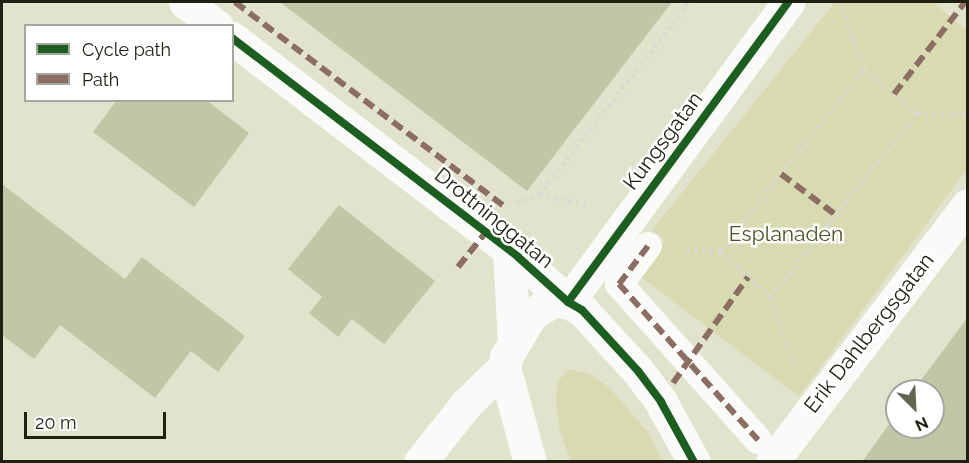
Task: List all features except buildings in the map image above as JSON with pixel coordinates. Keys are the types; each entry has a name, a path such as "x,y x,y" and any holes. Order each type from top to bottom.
{"street":[{"path":"185,2 214,24"},
{"name":"Kungsgatan","path":"568,302 788,2"},
{"name":"Drottninggatan","path":"234,40 497,241 568,302 582,310 638,371 661,402 694,462"},
{"name":"Erik Dahlbergsgatan","path":"765,451 968,205"},
{"path":"497,241 509,355 530,462"},
{"path":"648,246 619,284 765,451"},
{"path":"420,462 509,355 531,315 552,302 568,302"}],"path":[{"path":"497,241 505,207 539,195 690,2"},
{"path":"840,2 864,70 918,113 968,114"},
{"path":"720,251 864,70"},
{"path":"770,297 918,113"},
{"path":"648,246 720,251 770,297 797,375"}],"green space":[{"name":"Esplanaden","path":"835,2 933,2 967,30 967,169 799,396 637,274 665,240 652,230"},
{"path":"569,369 590,374 610,388 650,435 662,461 571,461 560,432 556,400 558,381"}],"marked path":[{"path":"235,2 505,207"},
{"path":"894,94 965,2"},
{"path":"781,174 836,215"},
{"path":"458,267 486,232"},
{"path":"648,246 619,284 758,440"},
{"path":"673,383 748,277"}],"cycle path":[{"path":"568,302 788,2"},
{"path":"234,40 518,257 568,302 582,310 638,371 661,402 694,462"}]}
